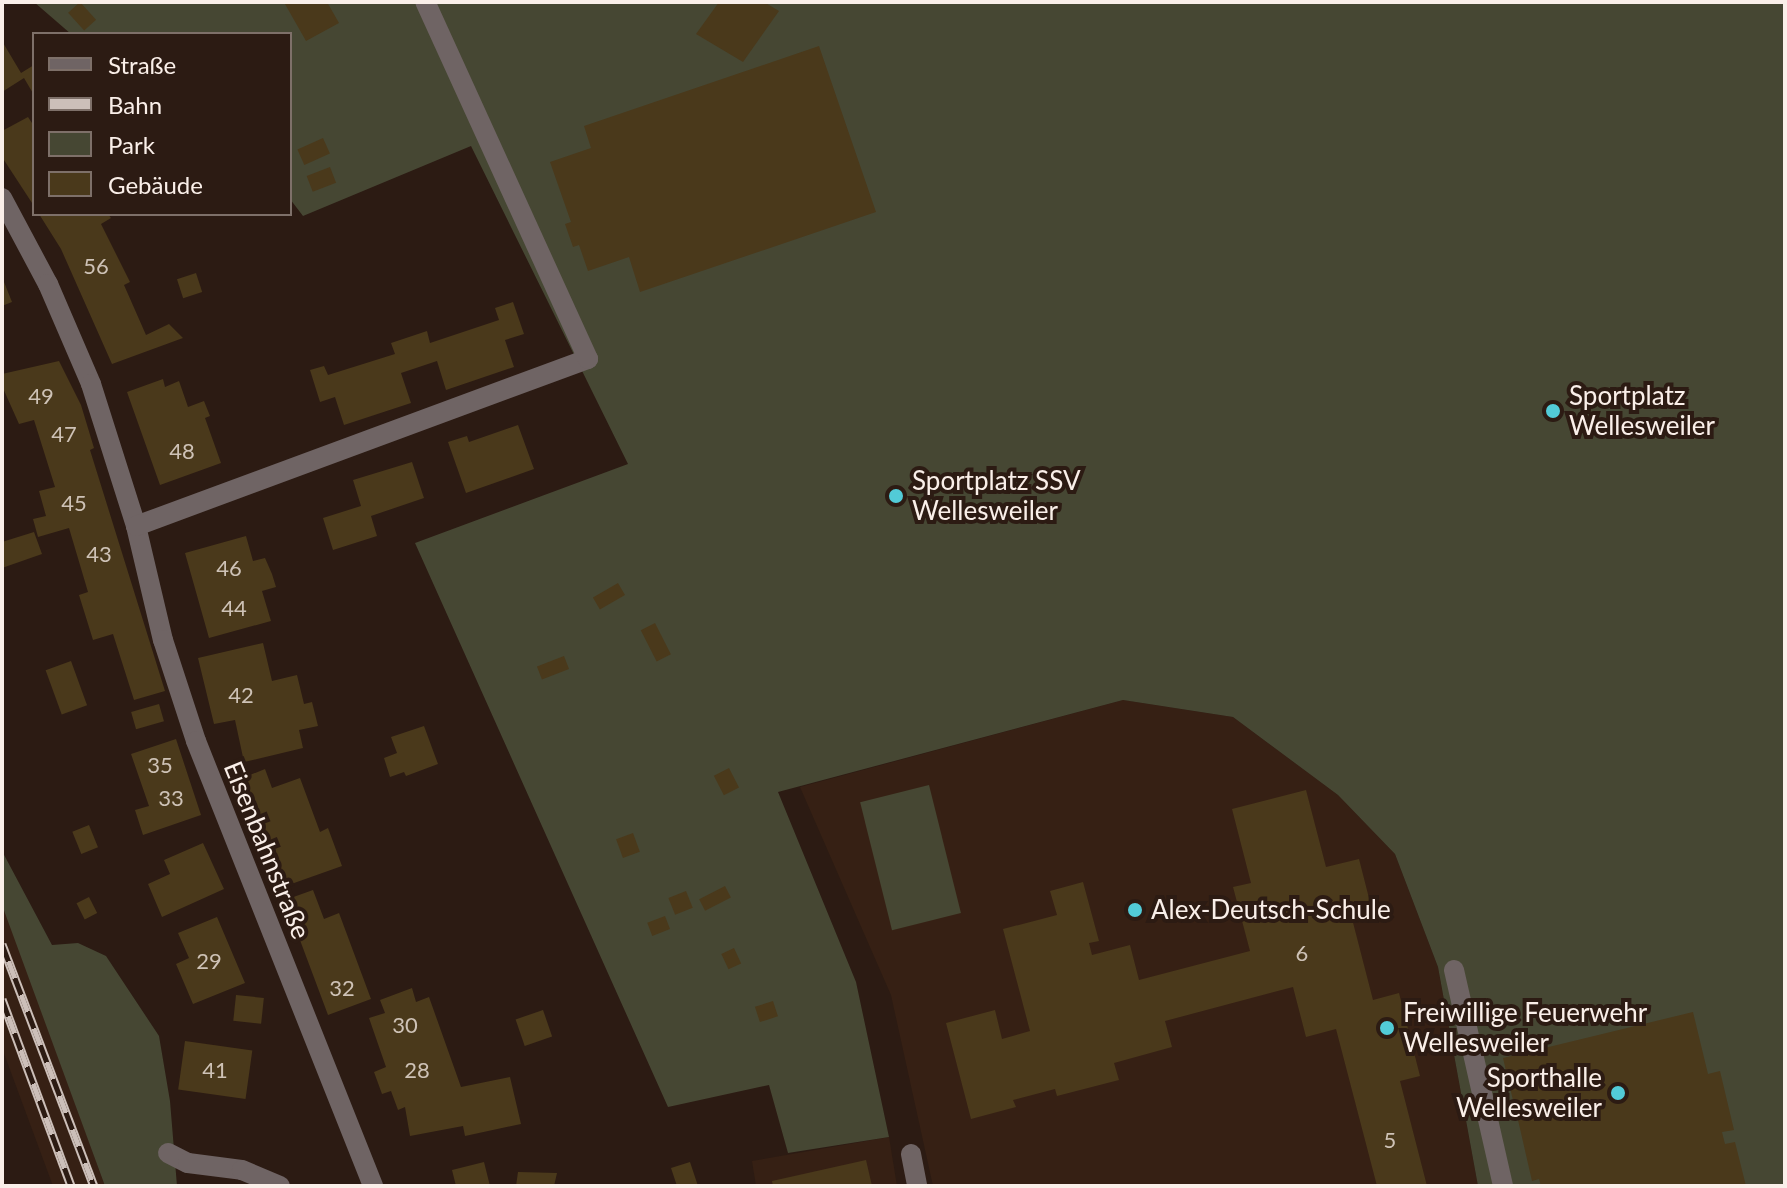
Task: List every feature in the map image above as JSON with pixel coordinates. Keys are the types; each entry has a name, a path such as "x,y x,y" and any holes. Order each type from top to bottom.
{"street":[{"path":"136,526 588,359 425,2"},
{"name":"Eisenbahnstraße","path":"2,198 48,284 91,384 136,526 163,640 196,741 373,1186"},
{"path":"1454,970 1503,1186"},
{"path":"168,1153 188,1163 242,1170 280,1186"},
{"path":"911,1154 917,1186"}],"shaded area":[{"name":"Alex-Deutsch-Schule","path":"1123,700 1233,717 1338,795 1395,854 1438,967 1478,1186 933,1186 891,995 800,787"},
{"path":"2,905 105,1186 53,1186 2,1048"},
{"path":"889,1137 897,1186 756,1186 752,1161"}],"green space":[{"path":"34,2 1785,2 1785,1186 1478,1186 1438,967 1395,854 1338,795 1233,717 1123,700 778,792 856,982 889,1137 788,1153 769,1085 668,1107 415,543 628,464 471,146 303,216 292,202 292,32 69,32"},
{"path":"929,785 961,913 892,930 860,802"},
{"path":"2,851 52,945 78,943 106,956 159,1036 170,1101 177,1186 105,1186 2,905"}],"building":[{"path":"80,2 96,20 84,31 68,13"},
{"path":"327,2 339,23 306,41 285,4"},
{"path":"719,2 764,2 779,11 743,62 696,34"},
{"path":"2,41 21,73 32,66 32,92 24,78 2,92"},
{"path":"819,46 876,212 640,292 629,257 588,271 579,245 573,247 565,224 571,222 550,162 591,148 584,126"},
{"path":"28,117 32,123 32,203 2,157 2,131"},
{"path":"323,138 330,154 304,165 297,149"},
{"path":"330,167 336,183 313,192 307,176"},
{"path":"40,216 110,216 111,218 101,224 130,282 124,285 146,335 169,324 183,338 112,364 61,249"},
{"path":"196,273 202,292 183,298 177,279"},
{"path":"2,277 12,302 2,306"},
{"path":"513,302 524,334 505,340 514,367 446,390 437,361 401,373 411,403 344,425 335,397 320,402 310,370 324,366 328,375 395,354 391,343 427,331 430,343 499,320 495,308"},
{"path":"59,361 81,405 94,448 90,450 165,691 134,700 113,634 93,640 79,595 88,592 69,528 38,537 33,519 46,516 39,491 55,487 34,420 19,424 2,386 2,374"},
{"path":"163,379 165,387 179,381 188,407 204,401 210,416 205,418 221,463 160,485 127,392"},
{"path":"518,425 534,469 466,493 448,442 467,436 469,442"},
{"path":"412,462 424,498 371,516 377,536 333,550 323,518 361,506 353,480"},
{"path":"34,532 42,554 2,568 2,542"},
{"path":"246,536 253,561 265,558 276,587 262,591 271,621 209,638 185,553"},
{"path":"618,583 625,595 600,610 593,598"},
{"path":"655,623 671,654 657,661 641,630"},
{"path":"263,643 272,681 297,675 304,704 312,702 318,726 299,730 303,748 244,762 235,720 214,724 198,658"},
{"path":"564,656 569,669 542,679 537,666"},
{"path":"71,661 87,705 62,714 46,670"},
{"path":"159,704 164,721 136,729 131,712"},
{"path":"424,726 438,764 406,776 404,772 390,777 384,758 397,753 391,737"},
{"path":"176,739 201,815 143,835 135,810 149,806 131,754"},
{"path":"729,768 739,788 724,795 714,776"},
{"path":"265,769 272,788 300,778 320,832 328,828 342,866 280,888 240,779"},
{"path":"1306,790 1326,867 1359,859 1370,902 1349,907 1373,1000 1399,993 1420,1076 1400,1081 1427,1186 1377,1186 1336,1029 1306,1037 1293,987 1165,1021 1172,1047 1114,1063 1119,1080 1057,1096 1055,1089 1013,1100 1016,1107 971,1119 946,1023 995,1010 1002,1039 1030,1031 1003,929 1057,915 1050,891 1083,882 1099,941 1089,943 1092,955 1130,945 1139,980 1250,951 1233,887 1251,883 1232,809"},
{"path":"89,825 98,847 81,854 72,832"},
{"path":"633,833 640,852 623,858 616,839"},
{"path":"203,843 224,889 162,917 148,884 170,874 164,860"},
{"path":"725,886 731,898 705,911 699,899"},
{"path":"313,890 324,919 339,913 371,999 328,1015 285,900"},
{"path":"686,891 693,908 675,915 668,898"},
{"path":"89,897 97,913 85,919 77,903"},
{"path":"665,916 670,929 652,936 647,923"},
{"path":"217,917 245,983 193,1004 176,964 189,958 178,933"},
{"path":"734,948 741,963 728,969 721,954"},
{"path":"412,988 416,1002 429,997 461,1087 510,1077 521,1124 465,1136 463,1126 410,1136 405,1107 398,1110 391,1091 382,1094 374,1072 386,1067 369,1018 385,1013 380,1000"},
{"path":"236,995 264,998 261,1024 233,1021"},
{"path":"773,1001 778,1016 760,1022 755,1007"},
{"path":"543,1010 552,1036 525,1046 516,1019"},
{"name":"Sporthalle Wellesweiler","path":"1693,1012 1708,1074 1720,1071 1734,1130 1722,1132 1725,1144 1735,1142 1746,1186 1541,1186 1539,1179 1532,1181 1518,1120 1524,1119 1523,1112 1516,1113 1503,1058"},
{"path":"185,1041 252,1050 246,1099 178,1090"},
{"path":"866,1160 872,1186 773,1186 772,1181"},
{"path":"484,1162 490,1186 456,1186 452,1170"},
{"path":"690,1162 698,1186 677,1186 671,1168"},
{"path":"518,1172 557,1173 554,1186 516,1186"}],"railway":[{"path":"2,944 94,1186"},
{"path":"2,999 71,1186"}],"place":[{"name":"Sportplatz Wellesweiler","path":"1553,411"},
{"name":"Sportplatz SSV Wellesweiler","path":"896,496"},
{"name":"Alex-Deutsch-Schule","path":"1135,910"},
{"name":"Freiwillige Feuerwehr Wellesweiler","path":"1387,1028"},
{"name":"Sporthalle Wellesweiler","path":"1618,1093"}]}
